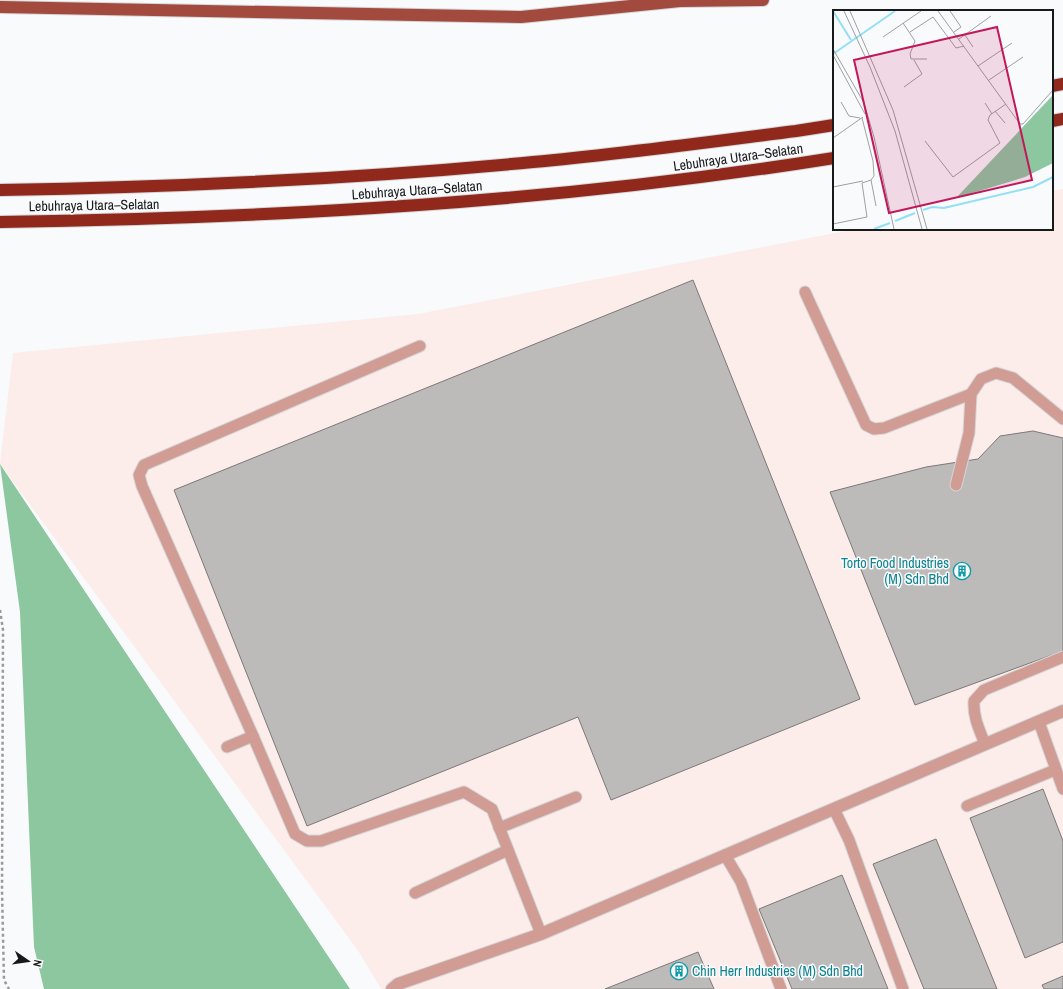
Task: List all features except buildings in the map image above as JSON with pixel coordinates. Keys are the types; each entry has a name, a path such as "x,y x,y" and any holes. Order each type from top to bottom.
{"highway":[{"path":"1053,86 1063,84"},
{"path":"1053,122 1063,119"},
{"name":"Lebuhraya Utara–Selatan","path":"0,190 134,188 315,179 533,162 796,131 833,125"},
{"name":"Lebuhraya Utara–Selatan","path":"0,222 134,220 435,205 674,182 833,158"}],"main road":[{"path":"0,7 521,17 681,0 763,0"}],"street":[{"path":"392,989 398,984 541,934 1063,711"}],"lane":[{"path":"806,292 866,425 874,429 884,428 971,394"},
{"path":"420,346 144,465 139,475 142,486 295,834 307,841 321,842 464,792 492,809 541,934"},
{"path":"956,485 969,433 971,394 981,379 996,373 1013,378 1063,419"},
{"path":"985,744 975,720 974,701 984,690 1063,657"},
{"path":"1039,722 1063,789"},
{"path":"228,747 253,736"},
{"path":"967,806 1055,770"},
{"path":"499,828 576,797"},
{"path":"834,809 849,840 903,989"},
{"path":"415,893 508,850"},
{"path":"725,855 741,882 781,989"}],"path":[{"path":"0,610 3,630 2,891 4,980 9,989"}],"shaded area":[{"path":"1063,189 1063,989 381,989 359,952 0,464 13,353 418,314 851,230 1053,230 1053,191"}],"green space":[{"path":"0,464 350,989 44,989 34,947 20,612"}],"place":[{"name":"Torto Food Industries (M) Sdn Bhd","path":"962,571"},
{"name":"Chin Herr Industries (M) Sdn Bhd","path":"679,971"}]}
